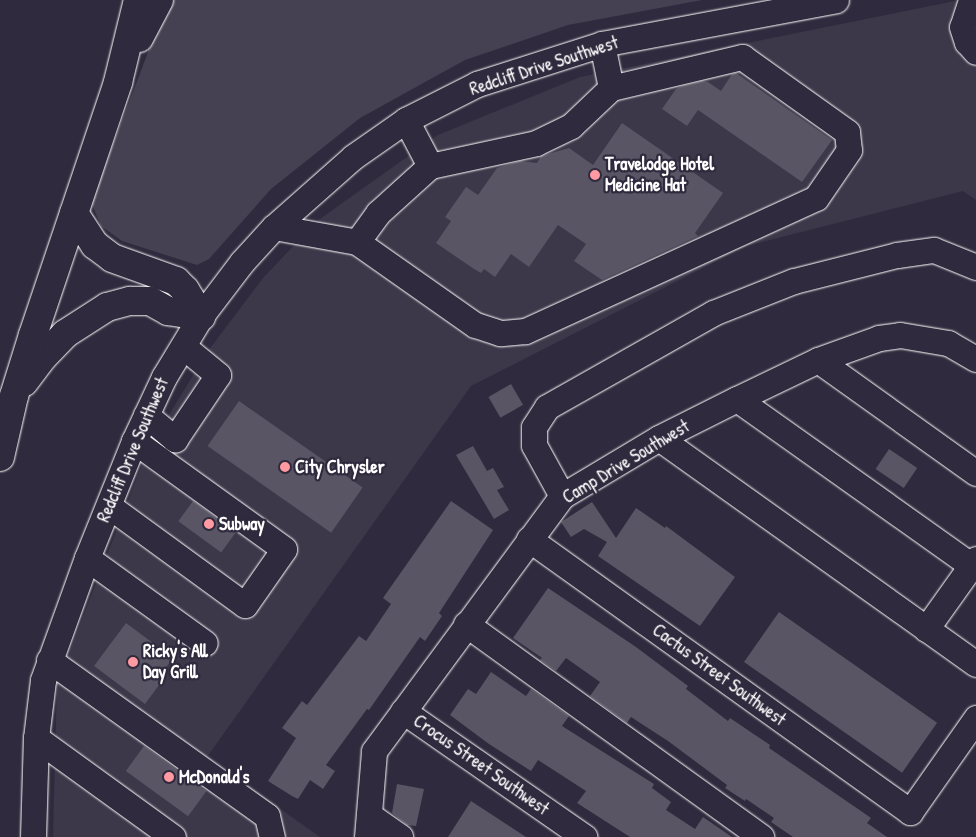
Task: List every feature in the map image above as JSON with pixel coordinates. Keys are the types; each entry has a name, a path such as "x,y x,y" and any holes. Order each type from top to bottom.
{"highway":[{"path":"0,457 14,396 118,82 138,0"},
{"path":"118,82 160,0"},
{"path":"74,213 95,245 112,258 176,281 185,290 201,316"},
{"path":"14,396 43,357 65,334 107,307 130,301 150,301 168,311 201,316"}],"street":[{"name":"Redcliff Drive Southwest","path":"33,837 36,738 43,680 87,558 134,441 164,377 201,316 242,262 274,227 353,157 406,120 477,84 602,44 836,0"},
{"path":"972,0 962,27 967,42 976,52"},
{"path":"602,44 611,88"},
{"path":"274,227 357,242 475,324 500,333 525,331 816,198 849,150 847,132 742,57 611,88 571,126 536,143 430,166 378,213 357,242"},
{"path":"406,120 430,166"},
{"path":"562,496 534,445 534,427 546,407 705,318 794,281 897,255 934,250 976,267"},
{"name":"Camp Drive Southwest","path":"368,826 374,751 562,496 659,438 737,399 818,360 879,338 900,335 948,343 976,359"},
{"path":"146,416 175,439 218,375 183,346"},
{"path":"818,360 976,473"},
{"path":"737,399 974,562 926,629"},
{"path":"659,438 976,664"},
{"path":"109,506 245,605 284,549 134,441"},
{"name":"Cactus Street Southwest","path":"529,539 910,812 976,718"},
{"path":"87,558 205,643"},
{"path":"466,624 761,837"},
{"path":"49,660 283,837"},
{"name":"Crocus Street Southwest","path":"403,711 584,837"},
{"path":"36,738 173,837"},
{"path":"368,826 400,837"}],"shaded area":[{"path":"168,0 702,0 568,25 465,60 360,118 271,189 209,259 197,265 122,241 101,226 91,202"},
{"path":"960,0 976,0 976,200 963,191 746,246 471,386 207,757 320,837 53,837 57,684 148,449 208,351 263,278 317,221 438,135 580,77"}],"building":[{"path":"736,73 832,140 802,182 698,110 687,126 662,109 676,89 682,86 702,81 708,82 721,91 732,74"},
{"name":"Travelodge Hotel Medicine Hat","path":"622,123 723,193 695,233 698,236 602,280 574,261 586,244 558,225 529,267 511,254 495,277 484,269 481,273 474,269 436,243 451,221 445,217 466,187 478,195 497,168 520,161 537,163 541,156 569,148 593,165"},
{"path":"511,384 523,405 500,418 488,397"},
{"name":"City Chrysler","path":"239,401 363,488 331,533 207,446"},
{"path":"473,446 487,471 493,468 504,487 497,490 509,510 494,519 456,455"},
{"path":"889,449 917,468 904,488 876,469"},
{"name":"Subway","path":"193,501 236,532 221,552 178,521"},
{"path":"451,501 493,530 439,613 442,616 425,641 420,637 369,710 367,709 326,765 335,771 323,789 310,780 298,799 292,796 268,781 296,738 282,728 302,701 307,705 359,636 366,641 391,604 383,598"},
{"path":"592,502 616,538 636,508 665,528 666,526 735,577 700,626 598,556 607,542 584,529 571,537 561,522"},
{"path":"548,588 636,647 688,686 686,689 728,721 730,718 770,745 769,748 871,818 867,823 887,837 793,837 771,822 774,818 746,799 745,801 725,788 727,785 668,741 631,717 627,723 590,696 600,682 566,658 556,671 540,660 542,658 513,638"},
{"path":"779,612 937,723 902,773 744,662"},
{"name":"Ricky's All Day Grill","path":"126,623 173,658 158,678 162,681 145,704 94,666"},
{"path":"491,672 526,696 531,689 569,716 562,726 654,784 652,788 671,802 666,810 695,829 703,817 732,837 630,837 577,803 586,791 538,760 531,771 489,744 450,715 468,689 476,694"},
{"name":"McDonald's","path":"144,746 206,791 188,816 126,771"},
{"path":"397,784 424,789 416,826 407,825 392,813"},
{"path":"471,801 526,837 448,837"}],"place":[{"name":"Travelodge Hotel Medicine Hat","path":"595,175"},
{"name":"City Chrysler","path":"285,467"},
{"name":"Subway","path":"209,524"},
{"name":"Ricky's All Day Grill","path":"133,662"},
{"name":"McDonald's","path":"169,777"}]}
